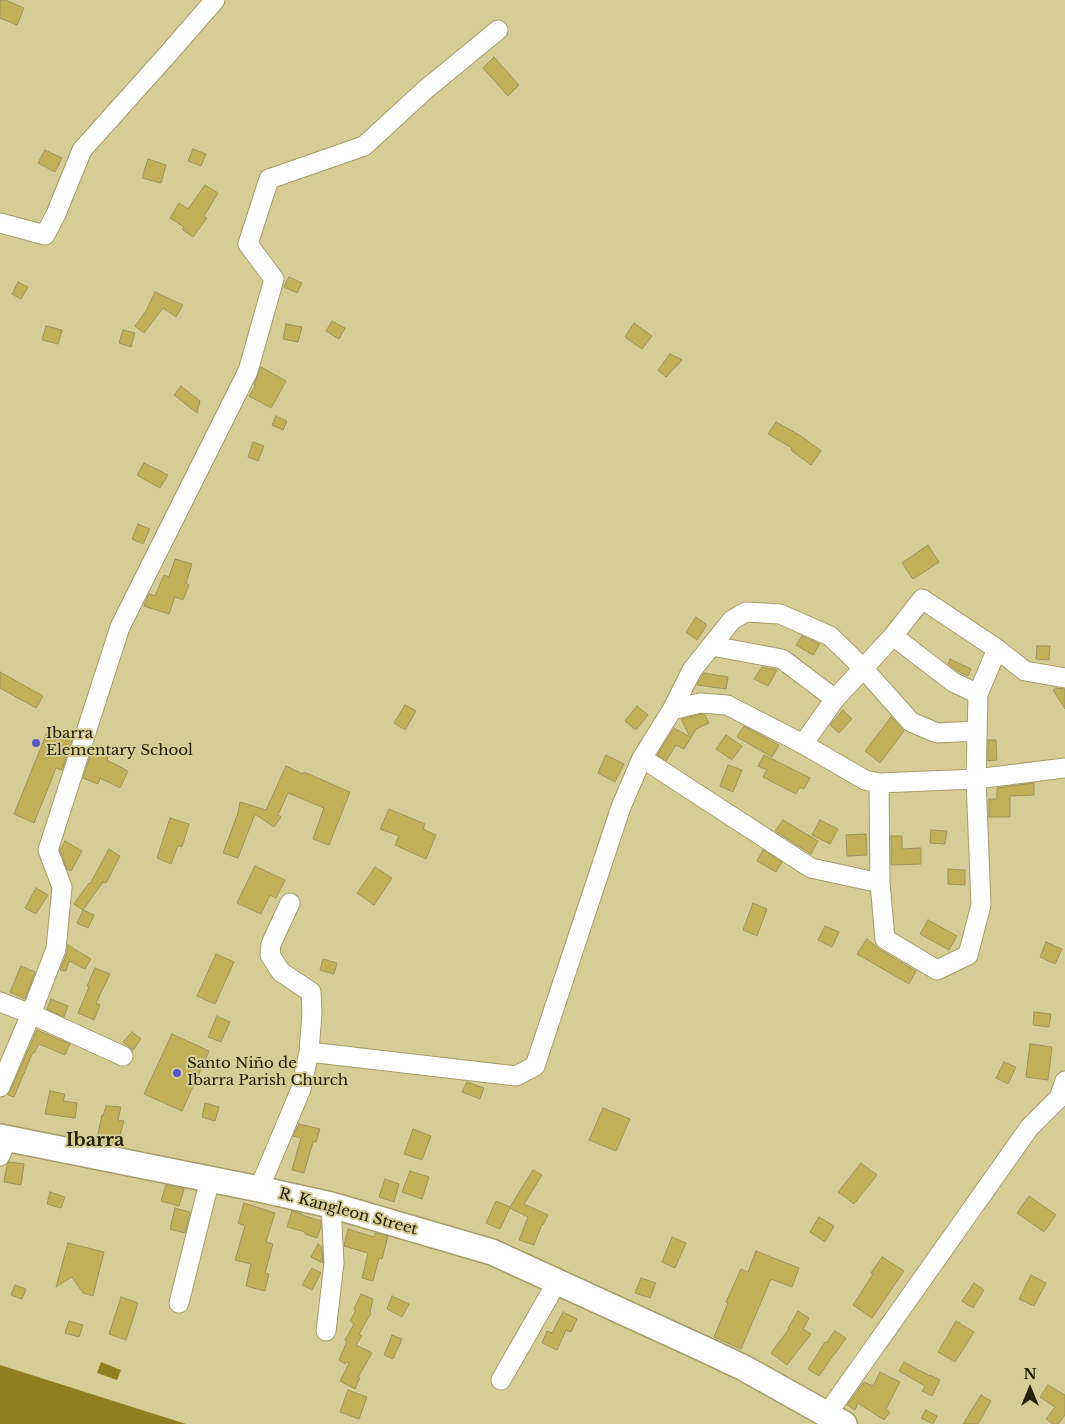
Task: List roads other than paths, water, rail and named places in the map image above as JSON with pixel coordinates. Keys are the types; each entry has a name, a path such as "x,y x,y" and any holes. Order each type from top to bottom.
{"main road":[{"name":"R. Kangleon Street","path":"2,1144 259,1189 331,1205 492,1252 744,1368 835,1419"}],"street":[{"path":"0,223 45,235 56,214 82,150 214,0"},
{"path":"0,1087 56,949 62,887 48,850 120,627 248,371 274,279 248,244 270,179 364,146 425,90 498,30"},
{"path":"802,744 835,699 892,636 922,599 997,649 1025,671 1065,678"},
{"path":"309,1052 516,1076 536,1066 621,807 642,758 672,710 692,670 732,620 746,612 780,614 830,636 863,668 911,722 937,733 977,731"},
{"path":"892,636 953,682 978,694"},
{"path":"712,646 782,659 835,699"},
{"path":"879,784 880,883 885,939 937,970 968,955 981,906 976,779 978,694 997,649"},
{"path":"672,710 700,703 727,705 866,780 879,784 976,779 1065,768"},
{"path":"642,758 811,868 880,883"},
{"path":"259,1189 301,1089 309,1052 312,1013 311,992 281,972 270,955 271,944 290,903"},
{"path":"0,1002 123,1056"},
{"path":"835,1419 1029,1128 1059,1098 1065,1081"},
{"path":"179,1303 210,1179"},
{"path":"326,1331 334,1263 331,1205"},
{"path":"501,1380 557,1282"}],"place":[{"name":"Ibarra Elementary School","path":"36,743"},
{"name":"Santo Niño de Ibarra Parish Church","path":"177,1073"}],"district":[{"name":"Ibarra","path":"95,1141"}]}
